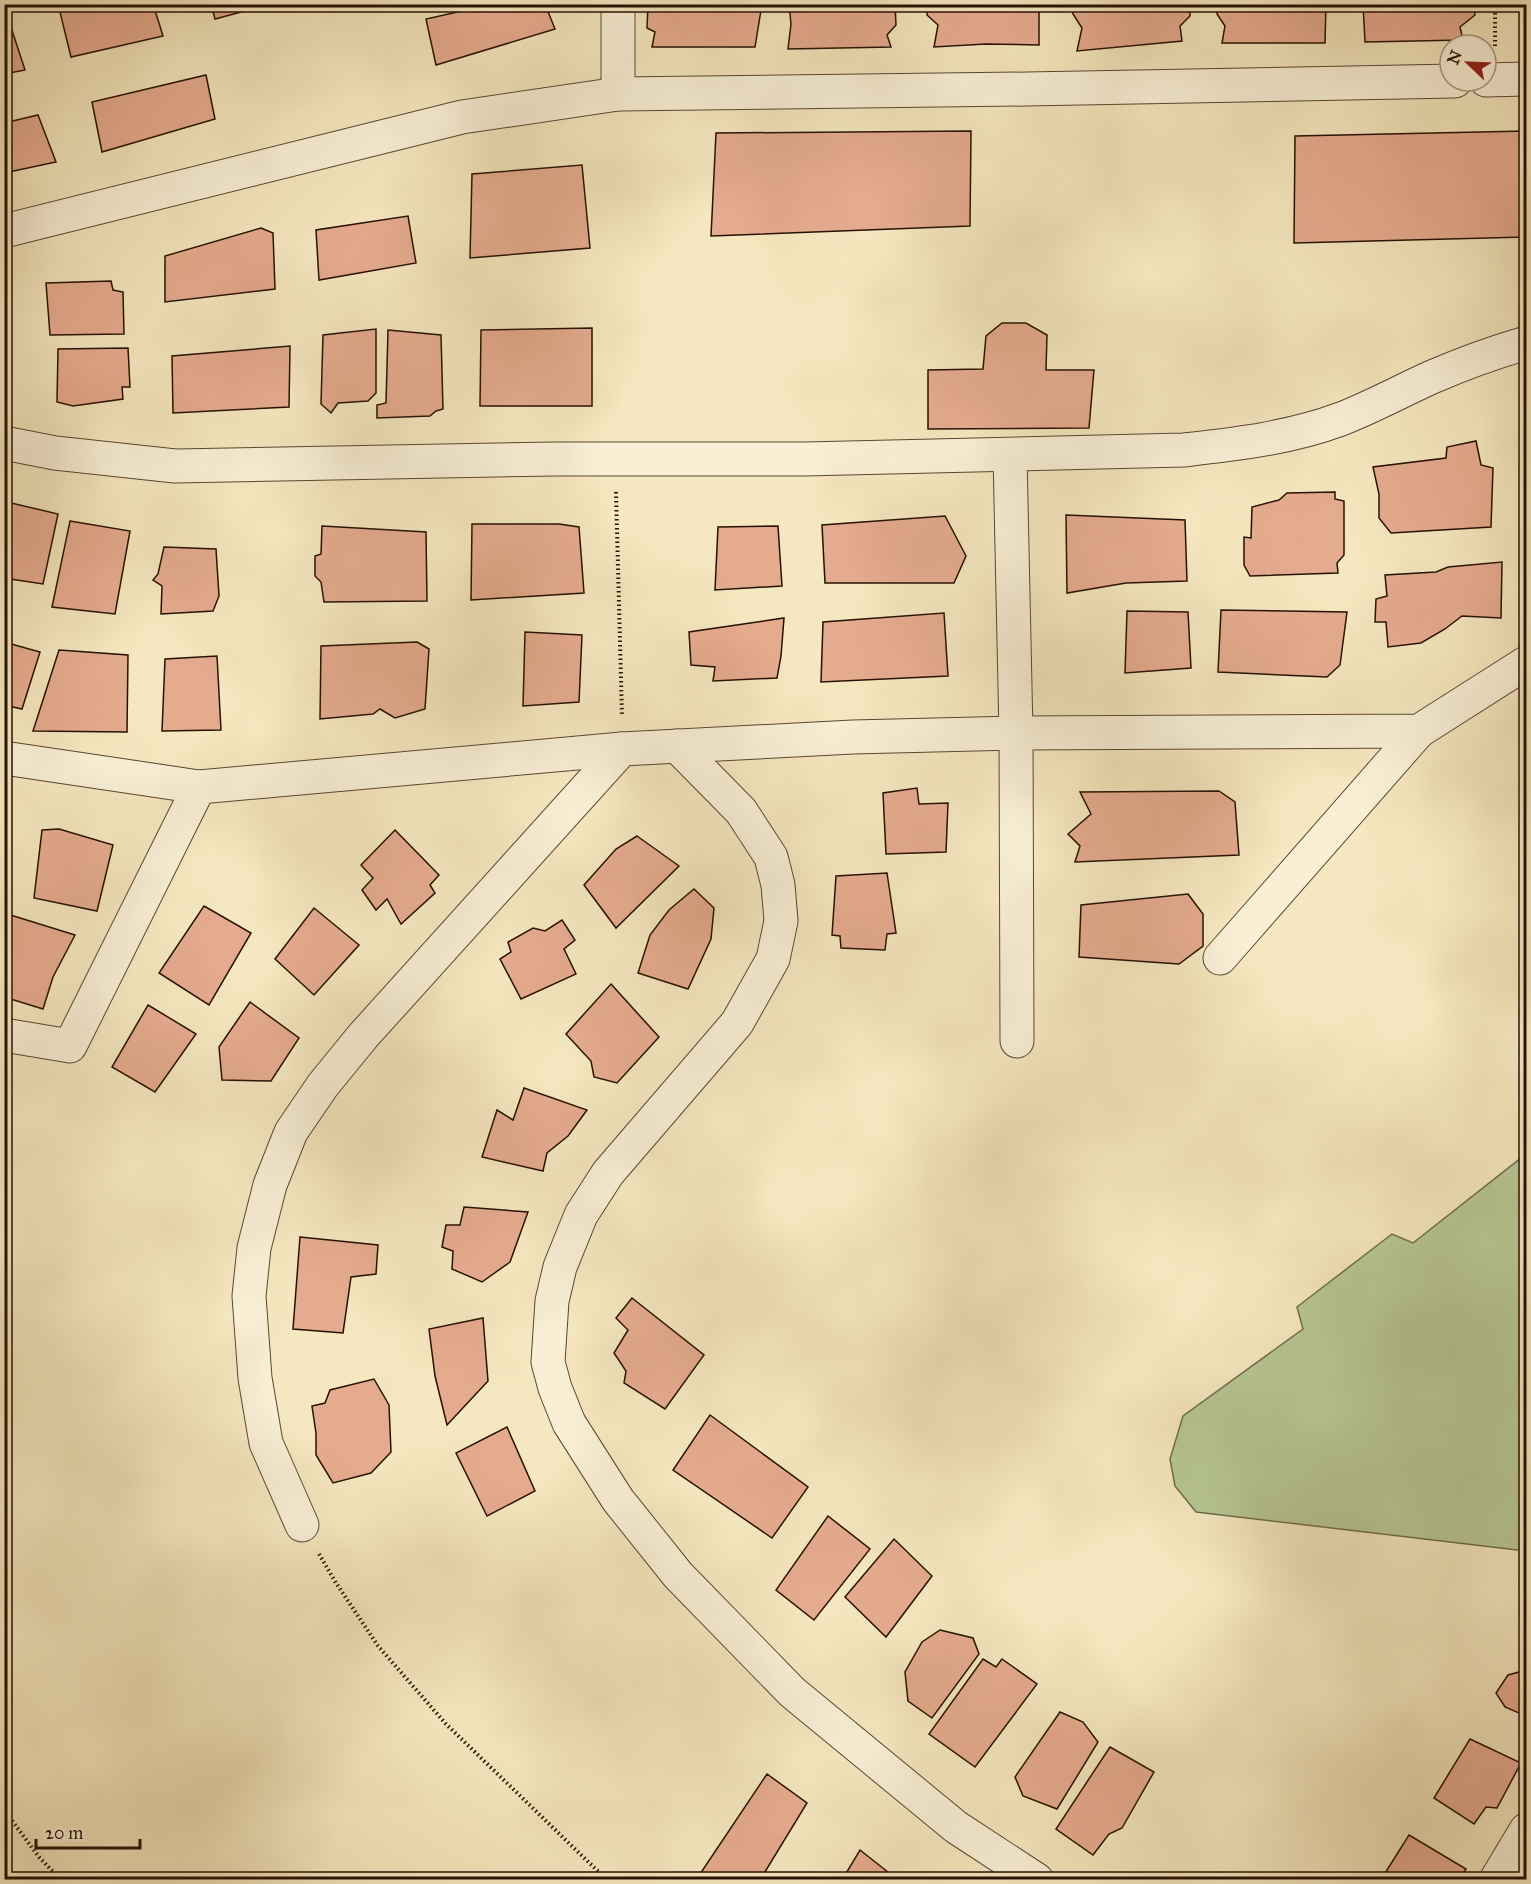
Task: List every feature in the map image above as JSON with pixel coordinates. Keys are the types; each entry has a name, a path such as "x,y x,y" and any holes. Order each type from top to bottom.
{"street":[{"path":"618,4 618,94"},
{"path":"1498,80 1527,79"},
{"path":"4,231 462,117 618,94 1438,81"},
{"path":"4,442 55,453 175,466 615,459 805,459 1184,450 1245,443 1293,433 1340,419 1434,376 1527,342"},
{"path":"1010,455 1016,733 1017,1041"},
{"path":"1220,958 1419,731 1527,663"},
{"path":"4,758 199,787 457,766 622,749 854,737 1016,733 1419,731"},
{"path":"677,746 741,810 771,857 778,885 781,921 773,959 737,1023 608,1173 581,1215 560,1267 552,1301 548,1362 555,1388 569,1423 618,1500 678,1575 792,1692 956,1827 1037,1880"},
{"path":"302,1525 266,1443 255,1378 249,1296 254,1248 270,1185 291,1132 322,1085 363,1036 622,749"},
{"path":"4,1035 70,1046 199,787"},
{"path":"1496,1880 1527,1830"}],"path":[{"path":"1495,4 1495,14"},
{"path":"615,459 622,749"},
{"path":"302,1525 336,1583 378,1646 446,1724 607,1880"},
{"path":"4,1810 39,1857 61,1880"}],"green space":[{"path":"1526,1154 1526,1551 1196,1512 1175,1486 1170,1459 1183,1416 1303,1329 1297,1307 1392,1234 1413,1243"}],"building":[{"path":"58,4 153,4 163,36 71,57"},
{"path":"211,4 271,4 215,19"},
{"path":"493,4 545,4 555,29 436,65 426,19"},
{"path":"648,4 762,4 755,47 652,47 655,32 647,28"},
{"path":"789,4 895,4 896,25 887,35 891,47 788,49 791,24"},
{"path":"928,4 1039,4 1039,45 986,44 934,47 938,25 927,15"},
{"path":"1072,4 1190,4 1190,16 1180,26 1182,41 1077,51 1082,28 1073,14"},
{"path":"1218,4 1326,4 1325,43 1222,43 1225,26 1217,14"},
{"path":"1363,4 1473,4 1475,15 1460,27 1461,33 1438,33 1438,41 1365,42"},
{"path":"1521,4 1526,4 1526,52 1521,52"},
{"path":"4,6 25,70 4,74"},
{"path":"206,75 215,119 102,152 92,102"},
{"path":"38,115 56,162 4,173 4,123"},
{"path":"971,131 970,226 711,236 716,133"},
{"path":"1526,131 1526,237 1294,243 1295,136"},
{"path":"582,165 590,248 470,258 472,174"},
{"path":"408,216 416,263 319,280 316,230"},
{"path":"261,228 273,233 275,289 165,302 165,256"},
{"path":"111,281 113,290 123,292 124,334 50,335 46,283"},
{"path":"1002,323 1026,323 1047,335 1046,370 1094,370 1089,428 928,429 928,370 983,369 986,336"},
{"path":"592,328 592,406 480,406 481,330"},
{"path":"376,329 376,393 368,401 338,403 331,413 321,404 323,335"},
{"path":"388,330 441,335 443,409 430,416 377,418 377,405 386,403"},
{"path":"290,346 289,407 173,413 172,356"},
{"path":"128,348 130,387 122,387 123,399 73,406 57,402 58,349"},
{"path":"1476,441 1481,465 1493,468 1491,527 1391,533 1379,518 1379,494 1373,467 1446,458 1447,447"},
{"path":"1335,492 1335,499 1344,501 1344,555 1337,563 1338,573 1250,576 1244,565 1244,537 1251,538 1252,507 1279,500 1287,493"},
{"path":"7,502 58,514 43,584 4,578 4,517"},
{"path":"1066,515 1185,520 1187,581 1126,583 1067,593"},
{"path":"945,516 966,556 954,583 825,583 822,525"},
{"path":"70,521 130,531 115,614 52,607"},
{"path":"472,524 559,524 579,527 584,593 471,600"},
{"path":"322,526 426,532 427,601 324,602 321,582 315,576 315,556 321,554"},
{"path":"778,526 782,586 715,590 718,527"},
{"path":"164,547 216,549 219,596 213,611 161,614 162,586 153,580 158,574"},
{"path":"1502,562 1501,618 1462,616 1421,643 1388,647 1386,622 1375,622 1376,599 1387,596 1385,575 1436,572 1448,567"},
{"path":"1221,610 1347,612 1340,665 1327,677 1218,672"},
{"path":"1127,611 1188,612 1191,668 1125,673"},
{"path":"944,613 948,676 821,682 823,622"},
{"path":"784,618 777,678 713,681 715,667 691,665 689,632"},
{"path":"525,632 582,635 579,702 523,706"},
{"path":"4,642 40,652 22,709 4,705"},
{"path":"417,642 429,649 425,709 395,718 380,709 373,714 320,719 321,646"},
{"path":"59,650 128,655 127,732 33,731"},
{"path":"217,656 221,730 162,731 165,659"},
{"path":"917,788 919,804 948,803 946,852 886,854 883,793"},
{"path":"1219,791 1235,802 1239,855 1075,862 1080,846 1068,834 1091,814 1080,792"},
{"path":"59,829 113,845 97,911 34,898 42,830"},
{"path":"395,830 439,875 430,885 435,893 401,924 387,899 376,910 362,890 373,878 361,865"},
{"path":"637,836 679,866 616,928 584,885 616,849"},
{"path":"887,873 896,933 887,934 885,950 841,948 840,936 832,935 836,876"},
{"path":"694,889 714,908 711,939 688,989 638,973 650,935 669,910"},
{"path":"1188,894 1203,914 1203,946 1179,964 1079,957 1081,905"},
{"path":"204,906 251,933 209,1005 159,973"},
{"path":"314,908 359,945 314,995 275,959"},
{"path":"4,913 75,935 53,977 43,1009 4,997"},
{"path":"562,920 575,940 564,949 576,974 521,999 500,959 511,952 508,942 533,928 545,931"},
{"path":"611,984 659,1037 617,1083 594,1077 591,1061 566,1034"},
{"path":"250,1002 299,1038 271,1081 222,1080 219,1047"},
{"path":"148,1005 196,1034 155,1092 112,1067"},
{"path":"524,1088 587,1110 568,1136 547,1153 543,1171 482,1157 497,1110 513,1120"},
{"path":"464,1207 528,1212 510,1262 482,1282 452,1269 453,1251 442,1247 446,1225 460,1225"},
{"path":"300,1237 378,1245 376,1274 351,1277 343,1333 293,1329"},
{"path":"632,1298 704,1355 665,1409 624,1383 626,1371 614,1353 628,1330 616,1318"},
{"path":"483,1318 488,1381 447,1425 435,1376 429,1329"},
{"path":"374,1379 389,1405 391,1452 371,1473 333,1483 316,1455 312,1406 325,1403 330,1390"},
{"path":"710,1415 808,1487 772,1538 673,1470"},
{"path":"507,1427 535,1491 487,1516 456,1453"},
{"path":"828,1516 870,1549 814,1620 776,1590"},
{"path":"894,1539 932,1576 886,1637 845,1597"},
{"path":"940,1630 973,1638 979,1654 932,1718 908,1701 905,1672 922,1642"},
{"path":"983,1659 996,1667 1002,1659 1037,1684 975,1767 929,1734"},
{"path":"1526,1659 1526,1716 1505,1707 1496,1693 1508,1675 1519,1672"},
{"path":"1060,1712 1083,1722 1098,1742 1057,1809 1023,1796 1015,1777"},
{"path":"1470,1739 1521,1763 1497,1808 1486,1807 1474,1824 1434,1798"},
{"path":"1110,1747 1154,1772 1122,1828 1109,1834 1093,1855 1056,1829"},
{"path":"767,1774 807,1803 760,1880 696,1880"},
{"path":"1409,1835 1466,1869 1459,1880 1384,1880 1382,1878"},
{"path":"860,1850 898,1880 842,1880"}]}
